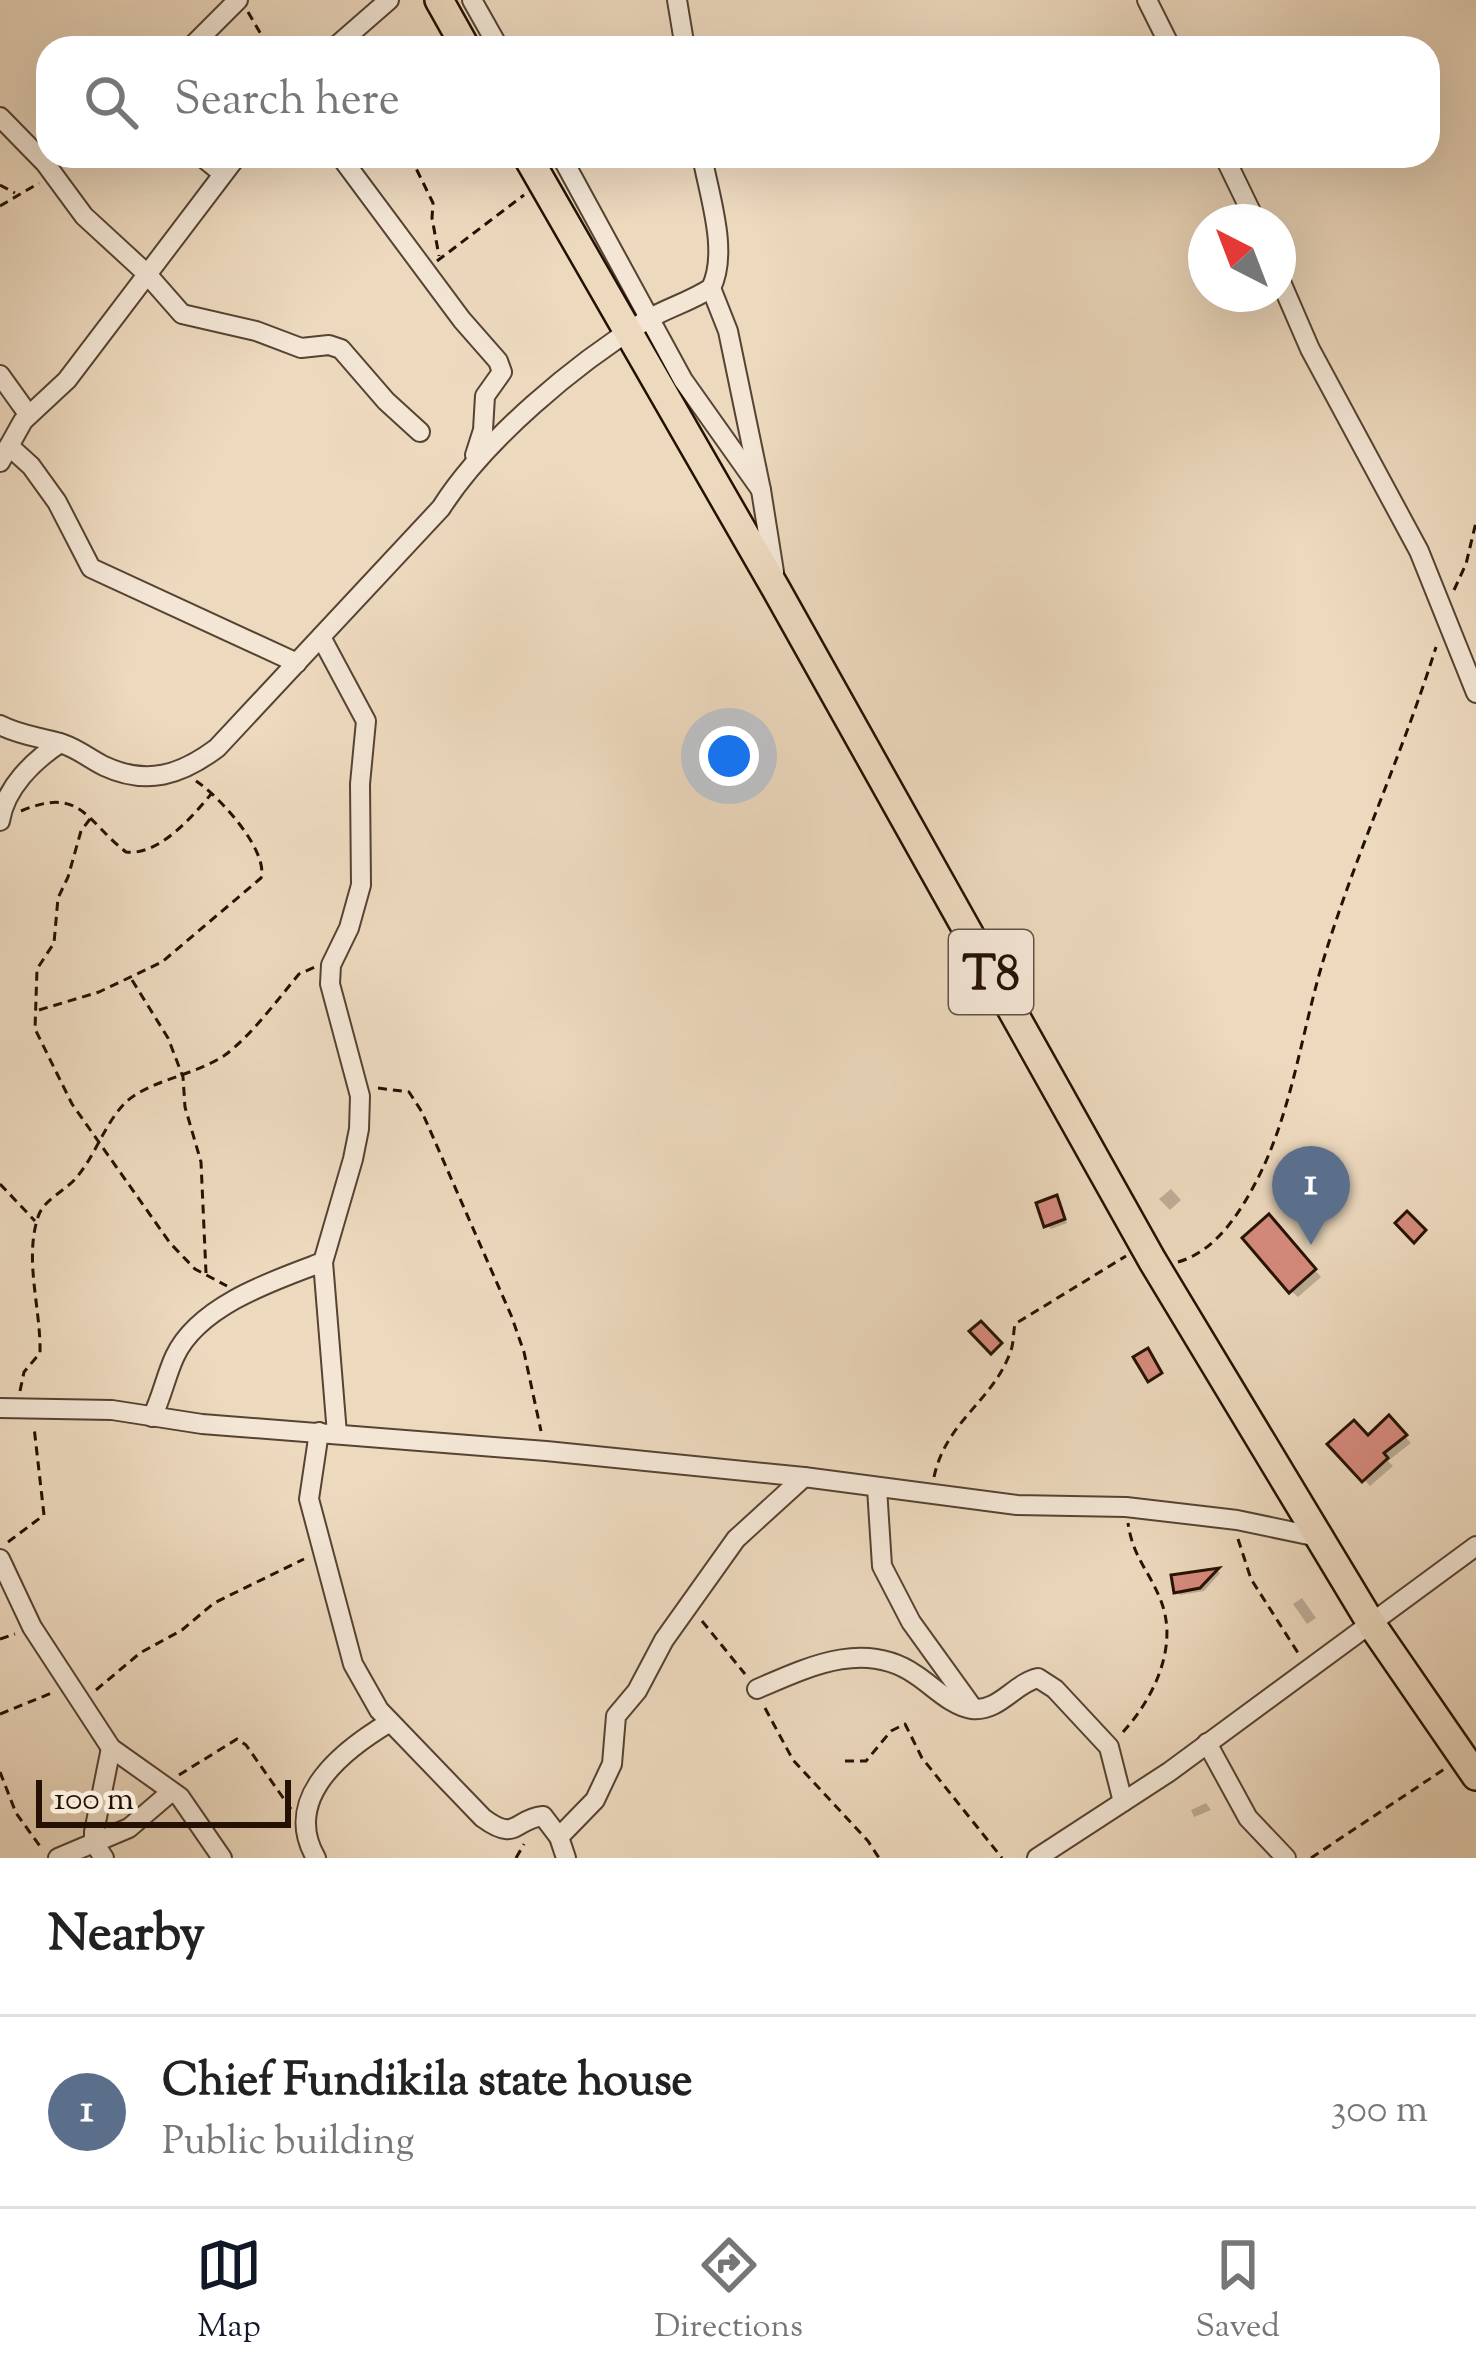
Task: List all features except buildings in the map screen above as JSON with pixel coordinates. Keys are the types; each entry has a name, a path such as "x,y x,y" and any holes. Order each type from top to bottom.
{"highway":[{"path":"439,0 459,36"},
{"name":"T8","path":"534,168 638,326 776,589 1148,1253 1372,1625 1469,1767"}],"street":[{"path":"202,36 240,0"},
{"path":"348,36 388,0"},
{"path":"472,0 492,36"},
{"path":"677,0 683,36"},
{"path":"1147,0 1165,36"},
{"path":"0,117 36,148"},
{"path":"49,168 84,216 182,314 256,331 290,346 329,345 341,350 420,432"},
{"path":"216,168 222,173"},
{"path":"226,168 67,380 28,415 4,454 31,466 57,502 91,568 297,662"},
{"path":"350,168 433,265 498,361 502,372 485,396 483,430 472,464"},
{"path":"567,168 638,326 761,490"},
{"path":"0,725 60,743 123,772 154,778 176,774 218,748 441,508 472,464 552,392 638,326 711,288 717,276 718,250 704,168"},
{"path":"1230,168 1247,204"},
{"path":"711,288 728,331 776,589"},
{"path":"1294,312 1413,539 1476,693"},
{"path":"0,375 28,415"},
{"path":"321,637 366,721 361,885 349,928 331,965 330,984 357,1088 359,1129 323,1262 328,1433 309,1499 353,1664 390,1722 497,1828 517,1830 537,1815 543,1816 559,1837 566,1858"},
{"path":"5,818 11,790 60,743"},
{"path":"152,1417 182,1344 242,1294 323,1262"},
{"path":"17,1409 112,1410 804,1477 1017,1504 1126,1507 1237,1520 1318,1537"},
{"path":"559,1837 590,1808 609,1773 618,1710 633,1696 689,1605 736,1539 804,1477"},
{"path":"877,1488 882,1566 911,1622 974,1709"},
{"path":"1037,1858 1304,1676 1476,1546"},
{"path":"0,1559 22,1610 112,1748 198,1818 222,1858"},
{"path":"757,1689 830,1660 875,1657 892,1660 944,1696 974,1709 992,1706 1038,1678 1055,1689 1109,1747 1123,1802"},
{"path":"316,1858 306,1832 306,1811 317,1782 346,1751 390,1722"},
{"path":"1207,1743 1248,1818 1286,1858"},
{"path":"99,1850 112,1748"},
{"path":"58,1858 99,1850 130,1828 167,1789"}],"path":[{"path":"240,0 262,36"},
{"path":"416,168 433,203 433,265"},
{"path":"433,265 521,198 533,168"},
{"path":"0,206 51,172"},
{"path":"0,185 17,194"},
{"path":"930,1493 945,1440 980,1402 1010,1354 1015,1324 1148,1253 1178,1262 1195,1257 1224,1230 1261,1172 1284,1109 1321,969 1425,683 1442,610 1466,564 1476,522"},
{"path":"37,1011 131,979 162,962 262,876 259,851 212,793 176,774"},
{"path":"5,818 40,804 83,808 126,852 136,853 157,845 212,793"},
{"path":"90,819 81,831 58,898 54,943 38,965 35,1029 72,1104 176,1251 206,1275 242,1294"},
{"path":"0,1548 44,1515 17,1409 22,1376 40,1354 33,1280 37,1222 44,1204 72,1183 92,1159 118,1112 140,1091 183,1077 227,1053 299,974 331,965"},
{"path":"131,979 168,1038 183,1077 184,1107 201,1162 206,1275"},
{"path":"357,1088 410,1092 422,1112 512,1315 546,1451"},
{"path":"0,1184 37,1222"},
{"path":"1109,1747 1144,1706 1165,1653 1161,1602 1131,1548 1126,1507"},
{"path":"1237,1520 1244,1564 1300,1655 1304,1676"},
{"path":"81,1703 140,1653 182,1630 214,1603 323,1551"},
{"path":"689,1605 757,1689 793,1760 879,1858"},
{"path":"0,1714 69,1685"},
{"path":"845,1761 866,1761 891,1731 905,1724 922,1758 1002,1858"},
{"path":"167,1789 237,1739 246,1745 306,1832"},
{"path":"1311,1858 1469,1767"},
{"path":"0,1772 21,1821 48,1858"}],"place":[{"name":"Chief Fundikila state house","path":"1311,1245"}]}
